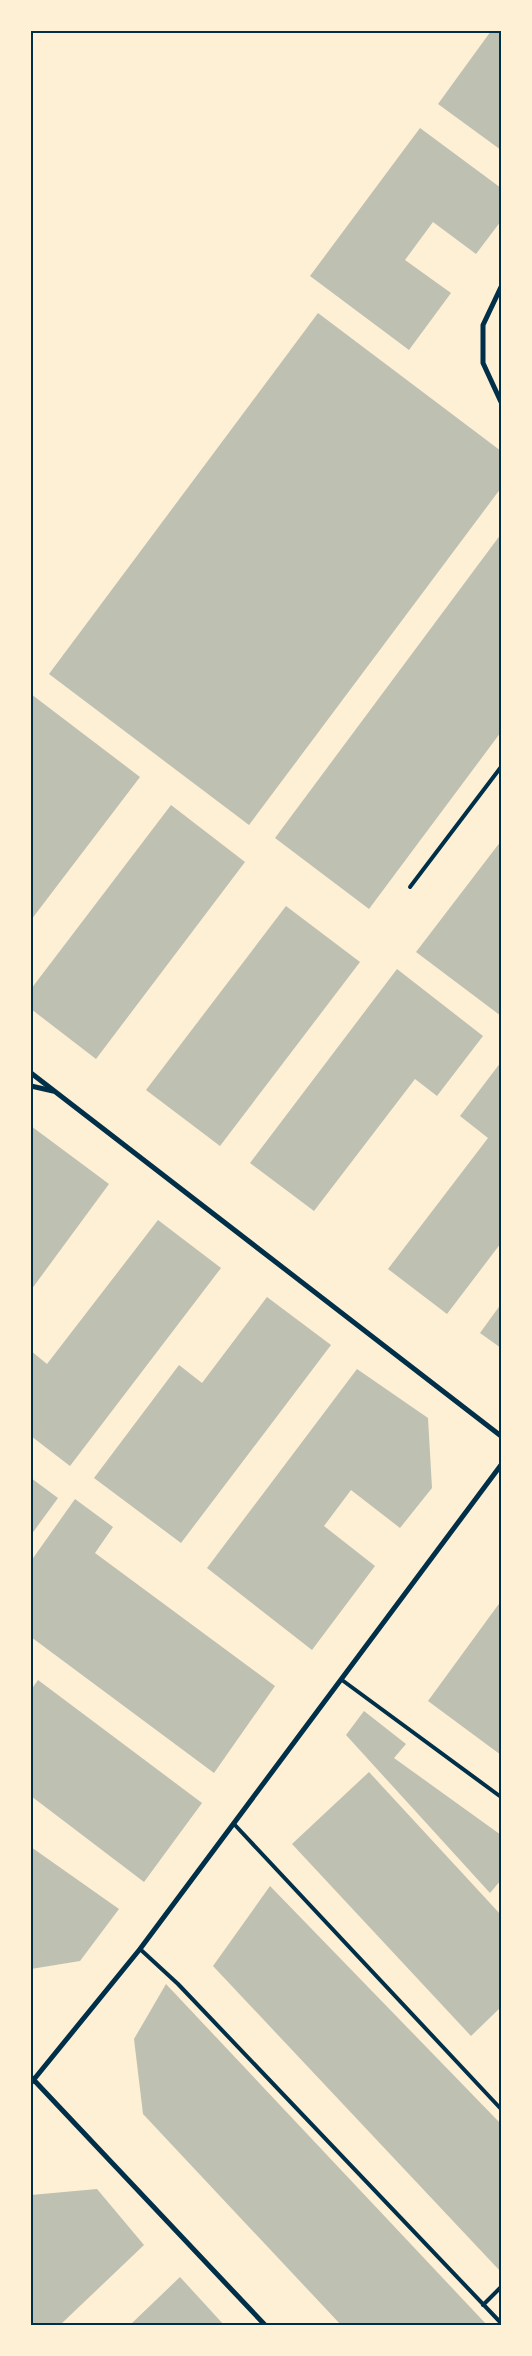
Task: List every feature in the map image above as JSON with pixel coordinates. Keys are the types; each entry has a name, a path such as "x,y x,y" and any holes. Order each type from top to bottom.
{"street":[{"path":"501,287 483,325 483,364 501,402"},
{"path":"31,1073 37,1075 53,1091 501,1436"},
{"path":"31,1086 53,1091"},
{"path":"265,2325 32,2080 140,1949 501,1464"}],"lane":[{"path":"410,887 501,767"},
{"path":"342,1680 501,1797"},
{"path":"234,1824 501,2109"},
{"path":"140,1949 178,1984 501,2323"},
{"path":"483,2304 501,2288"}],"building":[{"path":"491,31 501,31 501,150 438,104"},
{"path":"420,128 501,188 501,221 476,254 433,222 405,260 451,293 409,350 310,276"},
{"path":"318,313 501,451 501,488 249,825 49,674"},
{"path":"501,534 501,732 369,909 275,838"},
{"path":"31,694 140,777 31,920"},
{"path":"171,805 245,862 96,1059 31,1009 31,989"},
{"path":"501,841 501,1016 416,952"},
{"path":"286,906 360,962 220,1146 146,1090"},
{"path":"397,969 483,1036 437,1096 415,1079 314,1211 250,1163"},
{"path":"501,1062 501,1243 447,1314 388,1269 488,1138 460,1116"},
{"path":"31,1126 109,1184 31,1290"},
{"path":"158,1220 221,1268 70,1466 31,1436 31,1351 47,1364"},
{"path":"267,1297 331,1345 181,1543 94,1478 179,1365 202,1383"},
{"path":"501,1304 501,1348 480,1333"},
{"path":"357,1369 428,1418 432,1488 400,1528 351,1490 324,1526 375,1566 312,1650 207,1568"},
{"path":"31,1478 58,1498 31,1535"},
{"path":"75,1499 113,1527 95,1553 275,1686 214,1773 31,1637 31,1561"},
{"path":"501,1601 501,1755 428,1701"},
{"path":"38,1680 202,1803 144,1882 31,1796 31,1690"},
{"path":"364,1711 406,1744 394,1758 501,1835 501,1880 490,1893 346,1735"},
{"path":"369,1772 501,1915 501,2007 471,2036 292,1844"},
{"path":"31,1847 119,1909 80,1961 31,1969"},
{"path":"270,1886 501,2124 501,2272 213,1966"},
{"path":"166,1984 487,2325 341,2325 143,2114 134,2039"},
{"path":"97,2189 144,2245 60,2325 31,2325 31,2195"},
{"path":"180,2277 224,2325 130,2325"}]}
